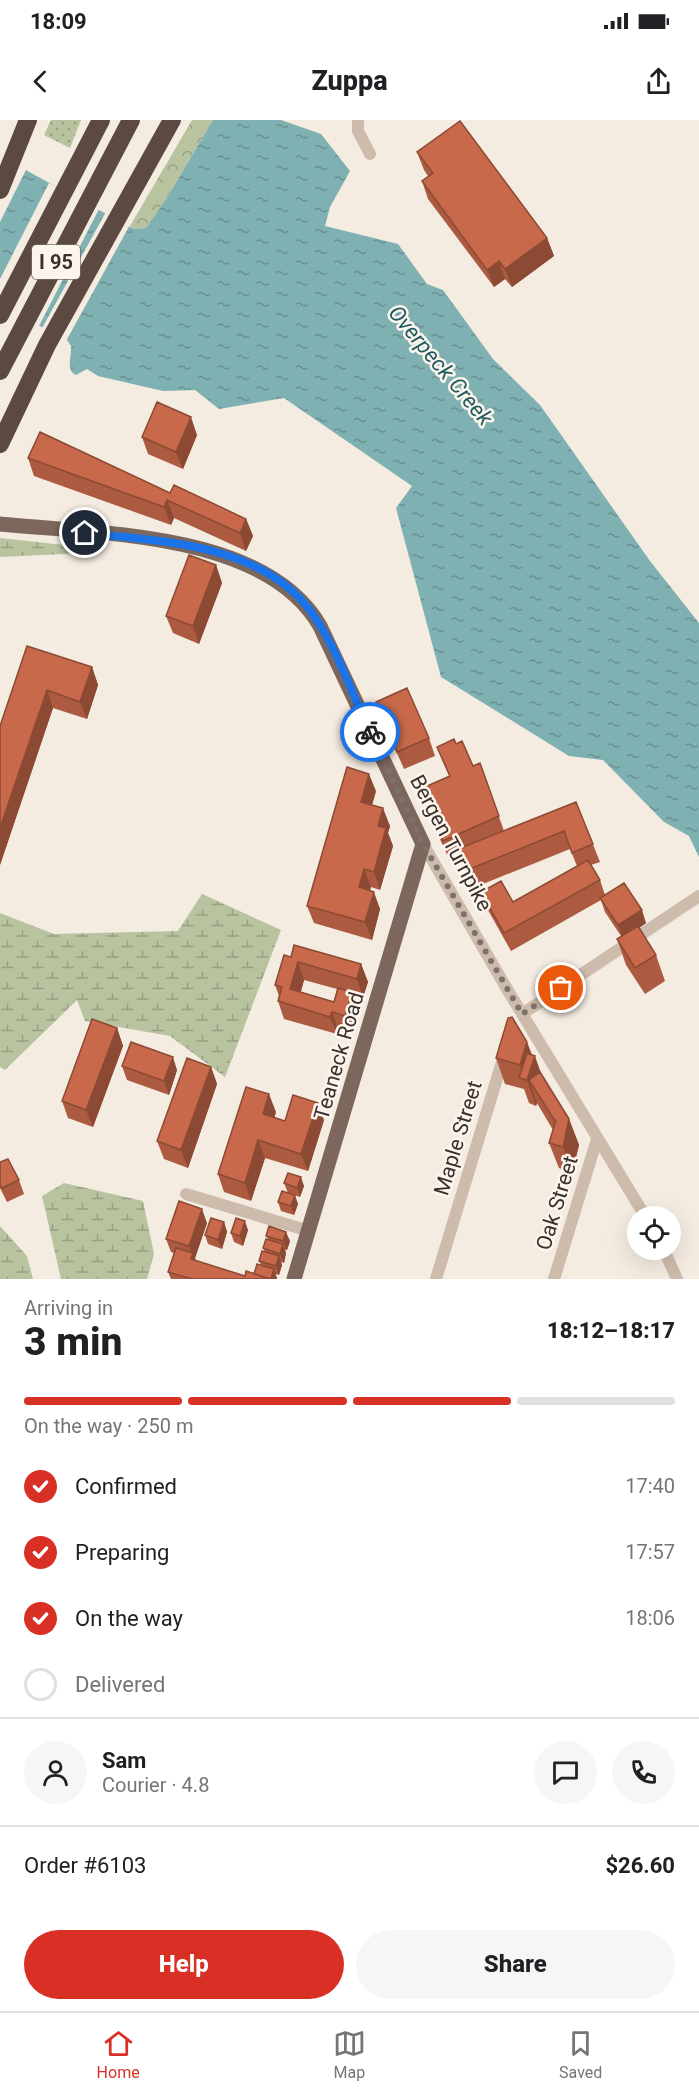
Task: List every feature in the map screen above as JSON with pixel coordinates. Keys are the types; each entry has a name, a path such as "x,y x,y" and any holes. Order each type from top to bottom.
{"highway":[{"path":"16,158 28,120"},
{"path":"2,186 16,158 41,120"},
{"path":"1,313 99,120"},
{"name":"I 95","path":"0,371 131,120"},
{"path":"0,444 47,345 172,120"}],"main road":[{"name":"Bergen Turnpike","path":"0,524 195,547 247,563 284,585 312,613 320,626 423,844"},
{"name":"Teaneck Road","path":"294,1279 423,844"}],"street":[{"path":"358,120 358,131 370,154"},
{"name":"Bergen Turnpike","path":"423,844 518,1014 639,1206"},
{"path":"518,1014 699,896"},
{"name":"Maple Street","path":"436,1279 508,1042"},
{"name":"Oak Street","path":"554,1279 597,1138"},
{"path":"186,1194 309,1231"},
{"path":"668,1260 677,1279"}],"green space":[{"path":"51,120 81,120 70,148 44,135"},
{"path":"192,120 213,120 168,196 146,228 134,229 130,226"},
{"path":"0,538 92,548 85,553 0,557"},
{"path":"202,894 281,930 225,1077 170,1036 85,1021 77,1000 5,1070 0,1067 0,913 54,934 178,931"},
{"path":"64,1183 143,1201 154,1254 147,1279 61,1279 42,1196"},
{"path":"0,1226 27,1256 33,1279 0,1279"}],"water":[{"name":"Overpeck Creek","path":"213,120 281,120 321,134 350,171 330,207 325,226 398,244 427,284 443,290 493,359 540,405 650,561 699,623 699,857 689,836 664,822 603,760 569,756 441,677 396,508 412,486 284,398 219,409 195,390 163,391 98,376 87,369 76,375 71,370 71,346 67,340 0,306 0,156 134,229 146,228 168,196"}],"pier":[{"path":"0,153 27,168 0,222"},
{"path":"49,183 99,209 38,328 0,309 0,279"},
{"path":"107,210 131,223 65,343 41,330"}],"building":[{"path":"460,121 547,238 505,269 499,261 487,270 422,181 433,173 417,152"},
{"path":"157,402 191,417 176,452 142,437"},
{"path":"40,432 170,493 174,485 246,519 240,533 167,500 164,507 28,458"},
{"path":"189,555 216,565 193,626 166,616"},
{"path":"27,646 92,667 80,702 47,690 0,828 0,726"},
{"path":"407,688 429,738 397,752 376,702"},
{"path":"454,739 456,744 462,741 473,766 480,763 499,816 443,841 433,819 438,817 425,787 450,776 437,747"},
{"path":"347,767 369,774 361,802 383,808 378,826 386,828 374,872 364,869 359,887 374,892 365,922 307,906"},
{"path":"576,802 593,844 572,853 564,831 467,870 458,849"},
{"path":"588,860 600,880 504,933 481,892 501,881 513,902"},
{"path":"624,883 642,910 618,925 600,898"},
{"path":"638,926 656,955 635,968 617,939"},
{"path":"294,945 361,964 357,979 298,962 290,989 334,1002 338,988 352,992 345,1016 332,1012 330,1017 278,1001 282,987 275,985 284,955 291,957"},
{"path":"512,1017 527,1042 520,1065 496,1058 508,1018"},
{"path":"92,1019 117,1028 86,1110 62,1101"},
{"path":"131,1042 173,1057 164,1081 122,1066"},
{"path":"527,1053 535,1056 527,1080 519,1078"},
{"path":"187,1058 211,1067 181,1150 157,1141"},
{"path":"540,1072 569,1119 563,1147 549,1143 556,1120 529,1080"},
{"path":"246,1087 269,1094 263,1114 285,1121 293,1095 318,1103 301,1154 258,1140 245,1183 218,1174"},
{"path":"8,1159 19,1180 2,1188 0,1162"},
{"path":"288,1173 301,1177 297,1188 284,1183"},
{"path":"282,1191 295,1195 291,1206 278,1202"},
{"path":"179,1201 202,1209 189,1246 166,1239"},
{"path":"211,1218 224,1222 218,1240 205,1235"},
{"path":"236,1218 245,1221 240,1236 231,1233"},
{"path":"269,1226 286,1232 283,1241 266,1236"},
{"path":"266,1239 283,1244 280,1254 263,1248"},
{"path":"176,1248 193,1253 191,1259 245,1276 246,1271 264,1277 263,1279 192,1279 168,1272"},
{"path":"262,1251 279,1256 276,1266 259,1261"},
{"path":"257,1264 274,1269 271,1279 254,1274"}],"way so far":[{"path":"370,732 423,844 522,1014 561,988"}],"route":[{"path":"85,533 195,547 247,563 269,574 299,599 315,617 370,732"}]}
